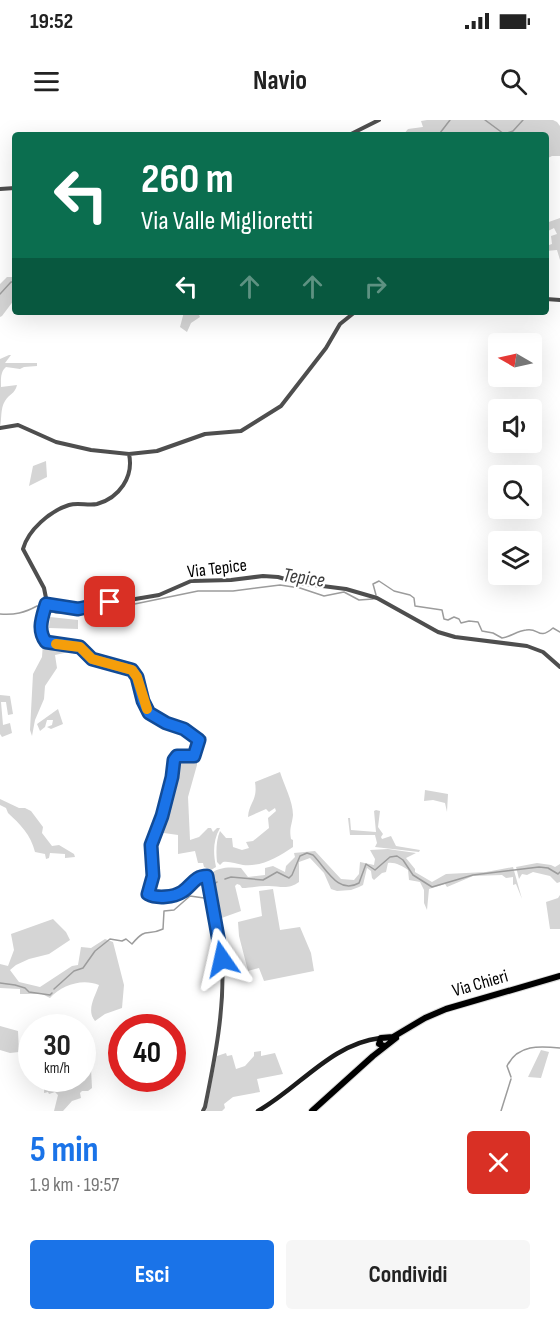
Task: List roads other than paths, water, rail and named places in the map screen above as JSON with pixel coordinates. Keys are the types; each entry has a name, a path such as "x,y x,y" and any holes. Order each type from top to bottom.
{"main road":[{"name":"Via Chieri","path":"258,1111 327,1060 370,1039 383,1042 446,1009 560,976"},
{"path":"312,1111 373,1056 383,1042"}],"street":[{"path":"355,132 379,120"},
{"path":"0,428 18,425 56,442 91,450 129,454 157,451 205,434 242,432 281,405 326,348 340,324 351,315"},
{"path":"129,454 130,472 120,490 98,503 67,506 38,525 23,549 44,588 45,607 41,632 46,642 80,647 92,659 132,670 137,677 143,701 149,713 166,723 184,729 199,740 194,756 177,756 174,760 162,816 151,845 153,876 148,894 156,897 178,894 194,880 204,875 207,876 221,944 222,972 218,1040 203,1111"},
{"name":"Via Tepice","path":"45,607 87,608 159,595 191,581 279,577 299,583 346,589 374,598 438,632 455,637 527,646 543,652 560,667"}],"waterway":[{"path":"441,132 450,120"},
{"path":"485,120 501,132"},
{"path":"510,132 523,120"},
{"path":"0,294 12,282"},
{"name":"Tepice","path":"376,595 373,584 379,581 394,591 410,595 414,598 415,606 442,610 444,619 454,617 461,623 478,622 482,631 502,638 526,630 534,630 541,634 553,628 560,632"},
{"name":"Tepice","path":"46,610 56,613 86,614 198,591 233,591 280,585 300,588 324,596 344,592 359,600 373,599"},
{"name":"Tepice","path":"0,614 19,613 37,606 42,608"},
{"path":"225,879 231,877 263,880 277,872 289,878 300,856 307,853 313,855 333,878 345,886 359,883 366,864 375,870 390,857 397,856 403,860 413,875 432,887 473,875 539,867 548,868 558,874 560,872"},
{"path":"211,887 217,882"},
{"path":"54,989 74,971 83,968 95,951 110,939 122,941 126,939 132,944 144,933 163,929 164,911 174,910 190,896 204,898 209,891"},
{"path":"0,983 25,988 29,992 50,995 52,993"},
{"path":"511,1077 507,1066 523,1050 537,1047 560,1048"},
{"path":"501,1111 511,1079"}]}
